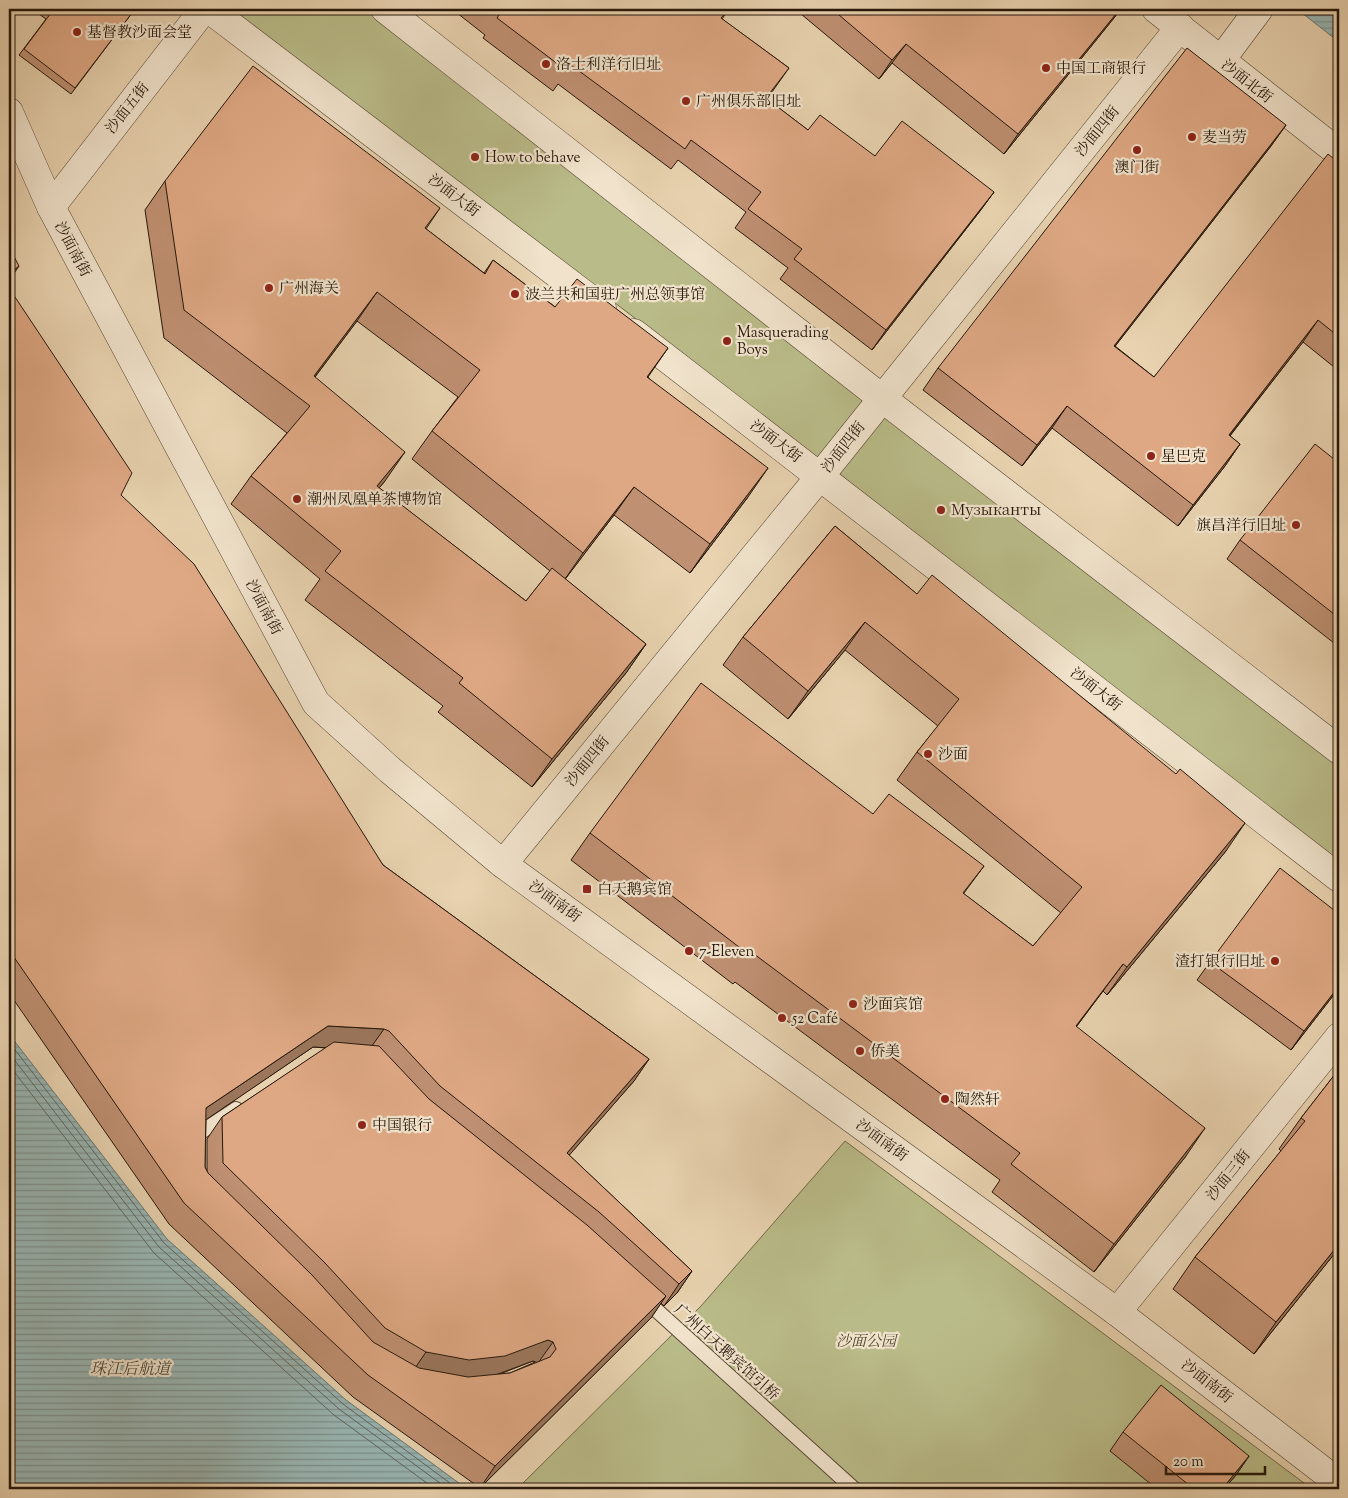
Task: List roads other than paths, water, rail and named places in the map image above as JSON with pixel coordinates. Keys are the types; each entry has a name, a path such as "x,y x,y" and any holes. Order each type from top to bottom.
{"street":[{"name":"沙面五街","path":"51,208 204,9"},
{"name":"沙面大街","path":"209,9 821,476 1339,878"},
{"path":"385,9 883,399 1339,750"},
{"name":"沙面北街","path":"1156,9 1339,153"},
{"path":"1221,60 1259,9"},
{"name":"沙面四街","path":"503,864 821,476 1180,28"},
{"name":"沙面南街","path":"9,112 51,208 316,703 390,770 503,864 1117,1312 1339,1483"},
{"name":"沙面三街","path":"1117,1312 1339,1037"}],"lane":[{"path":"198,1152 198,1134 246,1102"},
{"name":"广州白天鹅宾馆引桥","path":"629,1286 854,1489"}],"water":[{"path":"1297,9 1339,9 1339,42"},
{"name":"珠江后航道","path":"9,1034 167,1239 346,1400 467,1489 9,1489"}],"place":[{"name":"基督教沙面会堂","path":"77,32"},
{"name":"洛士利洋行旧址","path":"546,64"},
{"name":"中国工商银行","path":"1046,68"},
{"name":"广州俱乐部旧址","path":"686,101"},
{"name":"麦当劳","path":"1192,137"},
{"name":"澳门街","path":"1137,150"},
{"name":"How to behave","path":"475,157"},
{"name":"广州海关","path":"269,288"},
{"name":"波兰共和国驻广州总领事馆","path":"515,294"},
{"name":"Masquerading Boys","path":"727,341"},
{"name":"星巴克","path":"1151,456"},
{"name":"潮州凤凰单茶博物馆","path":"297,499"},
{"name":"Музыканты","path":"941,510"},
{"name":"旗昌洋行旧址","path":"1296,525"},
{"name":"沙面","path":"928,754"},
{"name":"白天鹅宾馆","path":"587,889"},
{"name":"7-Eleven","path":"689,951"},
{"name":"渣打银行旧址","path":"1275,961"},
{"name":"沙面宾馆","path":"853,1004"},
{"name":"52 Café","path":"782,1018"},
{"name":"侨美","path":"860,1051"},
{"name":"陶然轩","path":"945,1099"},
{"name":"中国银行","path":"362,1125"}],"park label":[{"name":"沙面公园","path":"866,1341"}]}
